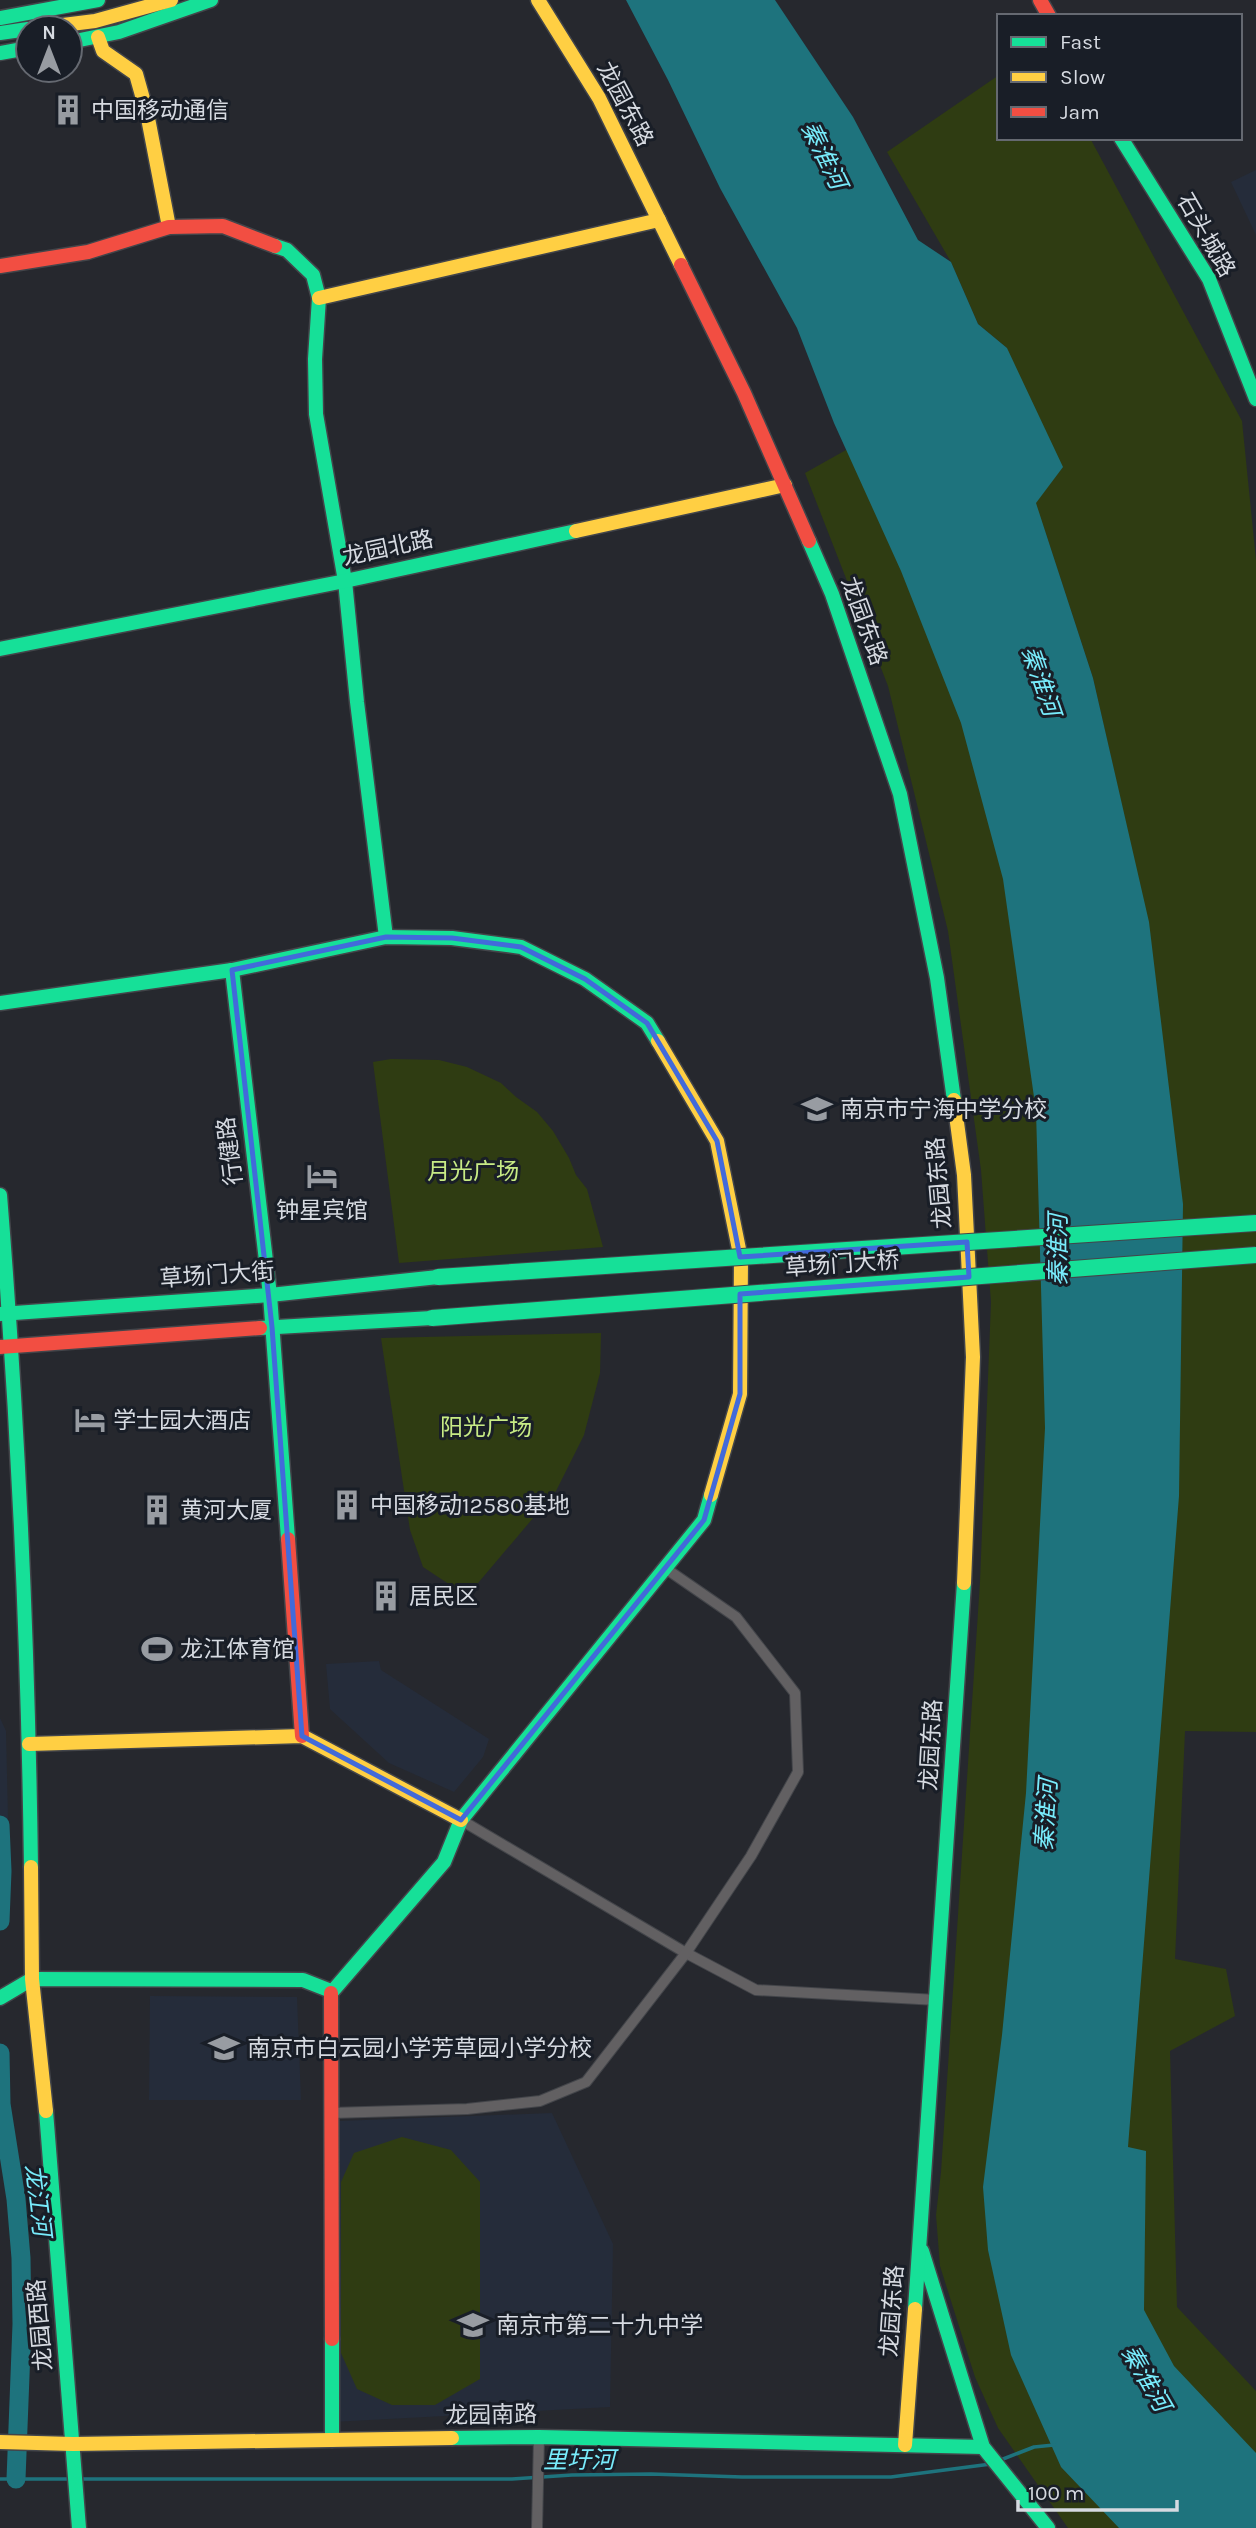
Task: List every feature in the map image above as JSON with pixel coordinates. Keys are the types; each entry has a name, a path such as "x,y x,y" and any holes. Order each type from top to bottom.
{"main road":[{"path":"0,18 41,6 97,0"},
{"path":"84,40 119,32 211,0"},
{"name":"龙园东路","path":"538,0 598,98 659,220 744,393 832,594 900,794 937,978 964,1175 973,1357 964,1577 905,2445"},
{"path":"84,22 169,1"},
{"path":"98,37 103,51 136,74 148,113 169,227"},
{"name":"石头城路","path":"1122,140 1209,279 1256,399"},
{"path":"319,298 659,220"},
{"path":"0,267 89,251 169,227 223,226 287,250 313,275 319,298 314,359 316,414 345,581 386,937"},
{"name":"龙园北路","path":"0,649 345,581 785,485"},
{"path":"0,1003 232,970 386,937 452,938 521,947 585,979 647,1023 717,1141 741,1259 740,1394 704,1520 461,1820 444,1862 331,1992 332,2440"},
{"name":"行健路","path":"232,970 270,1295 302,1737"},
{"name":"龙园西路","path":"0,1195 29,1744 32,1979 43,2079 79,2528"},
{"name":"草场门大桥","path":"438,1276 1256,1223"},
{"name":"草场门大桥","path":"272,1327 432,1318 1256,1255"},
{"name":"草场门大街","path":"5,1313 270,1295 438,1276"},
{"path":"6,1347 272,1327"},
{"path":"29,1744 302,1737 461,1820"},
{"path":"3,1997 32,1979 303,1980 331,1992"},
{"path":"920,2243 983,2446 1048,2528"},
{"name":"龙园南路","path":"0,2442 73,2444 538,2437 983,2446"}],"street":[{"path":"331,2113 467,2109 540,2101 586,2082 686,1953 751,1856 798,1772 795,1693 736,1617 665,1568"},
{"path":"461,1820 686,1953 756,1990 937,2000"},
{"path":"537,2528 538,2437"}],"highlighted area":[{"path":"386,937 452,938 521,947 585,979 647,1023 717,1141 740,1257 967,1242 969,1277 740,1294 740,1394 704,1520 461,1820 302,1736 272,1327 232,970"}],"shaded area":[{"path":"1256,170 1256,235 1231,182"},
{"path":"379,1661 381,1670 489,1739 483,1757 454,1792 389,1763 330,1709 326,1664"},
{"path":"0,1718 6,1731 10,1906 0,1906"},
{"name":"南京市白云园小学芳草园小学分校","path":"150,1996 297,1997 301,2100 149,2100"},
{"name":"南京市第二十九中学","path":"552,2113 613,2244 610,2407 332,2422 339,2121"}],"green space":[{"path":"997,76 997,140 1091,140 1242,421 1256,560 1256,1732 1185,1731 1175,1959 1226,1969 1235,2016 1170,2051 1177,2307 1256,2391 1256,2528 1068,2528 998,2428 975,2377 940,2266 936,2215 980,1582 991,1302 981,1170 948,931 888,686 805,473 846,450 1036,503 1007,348 978,324 951,262 887,152","holes":["1042,522 1093,678 1142,895"]},
{"name":"月光广场","path":"391,1059 439,1060 467,1067 501,1083 537,1112 553,1131 576,1175 587,1189 603,1247 399,1263 373,1062"},
{"name":"阳光广场","path":"601,1333 600,1373 584,1435 556,1491 467,1596 423,1567 410,1530 381,1338"},
{"path":"402,2137 451,2150 480,2182 480,2379 435,2405 392,2405 357,2389 341,2353 341,2182 354,2153"}],"water":[{"name":"秦淮河","path":"626,0 775,0 853,117 918,240 951,262 978,324 1007,348 1063,467 1036,503 1093,678 1149,922 1183,1204 1179,1496 1128,2147 1146,2151 1144,2310 1174,2366 1256,2453 1256,2528 1119,2528 1061,2467 1011,2355 988,2250 983,2187 1002,2035 1026,1793 1045,1428 1036,1111 1003,879 961,723 901,571 834,423 797,328 720,188"}],"waterway":[{"name":"龙江河","path":"0,1825 0,1921"},
{"name":"龙江河","path":"0,2053 1,2104 16,2199 21,2258 22,2324 16,2479"},
{"name":"里圩河","path":"998,2461 1034,2447 1054,2445"},
{"name":"里圩河","path":"79,2479 512,2479 651,2474 891,2477 991,2464"},
{"name":"里圩河","path":"0,2479 71,2479"}],"traffic: fast":[{"path":"0,18 98,0"},
{"path":"84,39 119,32 211,0"},
{"path":"0,33 14,31"},
{"path":"0,53 14,50"},
{"path":"1122,140 1209,279 1256,399"},
{"path":"275,246 287,250 313,275 319,298 315,359 316,414 345,581 386,937"},
{"path":"0,649 345,581 576,531"},
{"path":"809,541 832,594 900,794 937,978 954,1100"},
{"path":"0,1003 232,970 386,937 452,938 521,947 585,979 647,1023 658,1041"},
{"path":"232,970 270,1295 288,1539"},
{"path":"0,1195 21,1531 31,1867"},
{"path":"438,1277 1256,1223"},
{"path":"432,1318 1256,1255"},
{"path":"0,1314 270,1295 438,1277"},
{"path":"260,1328 432,1318"},
{"path":"331,1993 444,1862 461,1820 704,1520 711,1495"},
{"path":"915,2309 964,1583"},
{"path":"0,1998 32,1979 303,1980 331,1991"},
{"path":"46,2111 79,2528"},
{"path":"922,2251 983,2447 1048,2528"},
{"path":"332,2339 332,2440"},
{"path":"452,2438 539,2437 983,2447"}],"traffic: slow":[{"path":"84,22 171,0"},
{"path":"538,0 599,98 681,265"},
{"path":"98,37 103,51 136,74 147,113 169,227"},
{"path":"319,298 659,220"},
{"path":"576,531 785,485"},
{"path":"658,1041 717,1141 741,1259 740,1394 711,1495"},
{"path":"954,1100 964,1175 973,1357 964,1583"},
{"path":"29,1744 302,1736 461,1820"},
{"path":"31,1867 32,1979 46,2111"},
{"path":"905,2445 915,2309"},
{"path":"0,2442 73,2444 452,2438"}],"traffic: jam":[{"path":"1040,0 1048,14"},
{"path":"0,266 88,252 169,227 223,226 275,246"},
{"path":"681,265 744,393 809,541"},
{"path":"0,1347 260,1328"},
{"path":"288,1539 302,1736"},
{"path":"331,1993 332,2339"}],"place":[{"name":"中国移动通信","path":"68,110"},
{"name":"南京市宁海中学分校","path":"817,1109"},
{"name":"钟星宾馆","path":"322,1176"},
{"name":"学士园大酒店","path":"90,1420"},
{"name":"中国移动12580基地","path":"347,1505"},
{"name":"黄河大厦","path":"157,1510"},
{"name":"居民区","path":"386,1596"},
{"name":"龙江体育馆","path":"157,1649"},
{"name":"南京市白云园小学芳草园小学分校","path":"224,2048"},
{"name":"南京市第二十九中学","path":"473,2325"}]}
